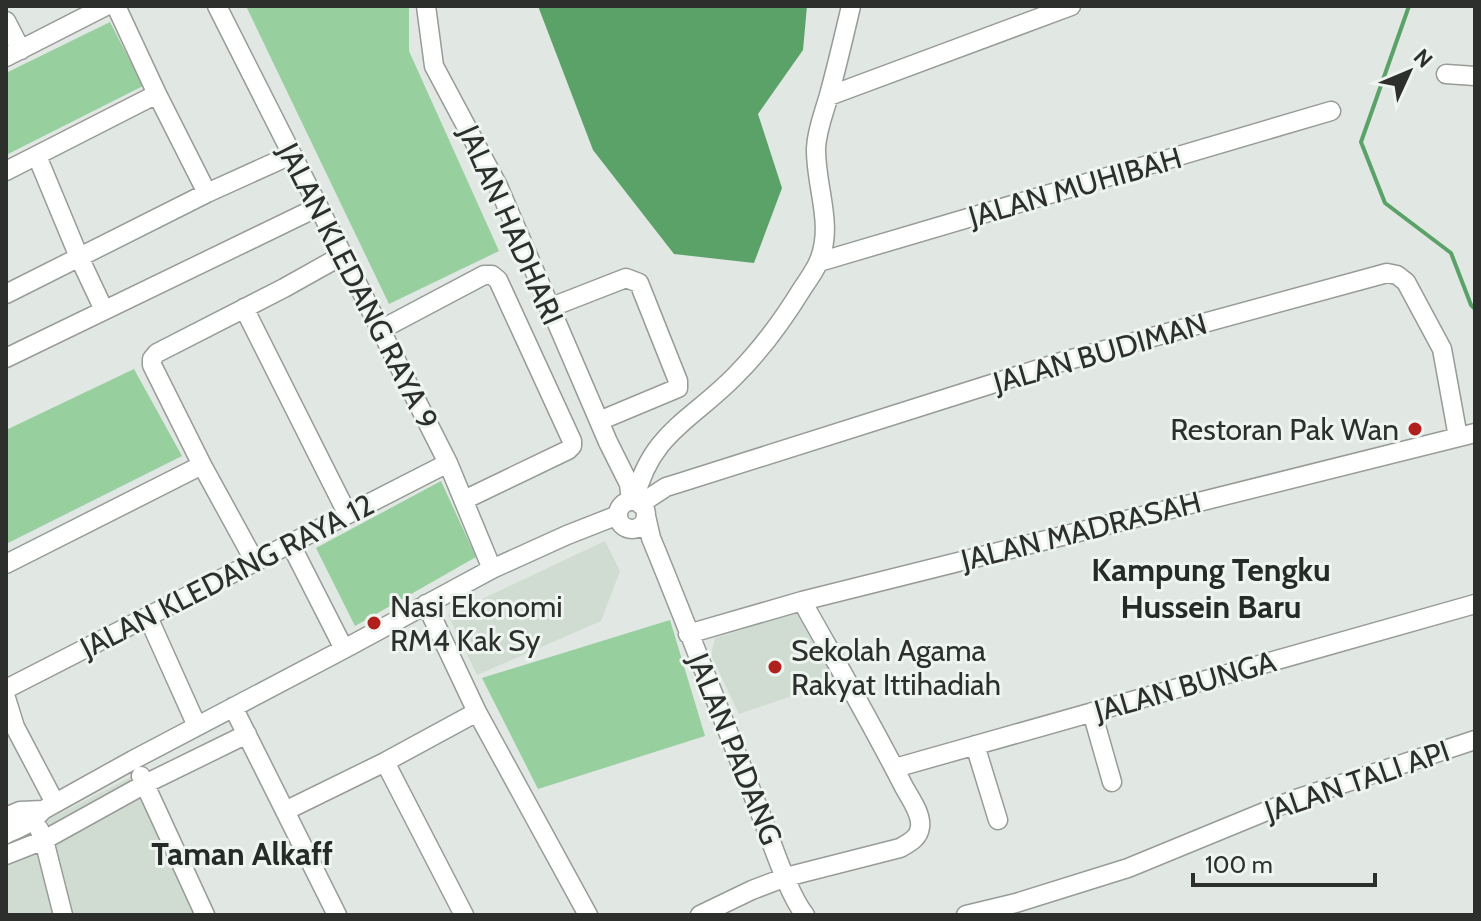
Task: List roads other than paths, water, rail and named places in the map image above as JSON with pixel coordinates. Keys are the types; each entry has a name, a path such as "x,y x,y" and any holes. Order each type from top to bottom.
{"street":[{"path":"6,21 13,53 106,6"},
{"path":"116,6 207,193"},
{"name":"JALAN KLEDANG RAYA 9","path":"217,6 448,463 492,569"},
{"name":"JALAN HADHARI","path":"426,6 434,66 498,186 610,447 610,461 631,512"},
{"path":"6,834 40,811 133,760 492,569 567,535 583,535 611,528 631,512 664,439 734,377 770,337 819,262 825,220 816,150 818,128 851,6"},
{"path":"829,96 1071,6"},
{"path":"1446,74 1475,76"},
{"path":"6,171 157,94"},
{"name":"JALAN MUHIBAH","path":"819,262 1331,111"},
{"path":"6,294 207,193 291,155"},
{"path":"37,156 104,310"},
{"path":"6,358 318,207"},
{"path":"254,560 202,465 152,365 152,359 157,353 343,255"},
{"name":"JALAN BUDIMAN","path":"631,512 666,487 1061,362 1387,273 1397,275 1406,282 1442,349 1467,435"},
{"path":"382,329 484,275 492,275 498,280 572,446 464,500"},
{"path":"549,308 626,278 639,283 678,381 678,388 599,421"},
{"path":"244,308 347,513"},
{"name":"JALAN MADRASAH","path":"688,634 802,601 1467,435"},
{"path":"610,447 631,461 653,461"},
{"path":"653,461 666,479 679,483"},
{"name":"JALAN KLEDANG RAYA 12","path":"6,689 448,463"},
{"path":"6,564 202,465"},
{"name":"JALAN PADANG","path":"631,512 651,538 786,877 805,915"},
{"path":"290,543 344,649"},
{"path":"700,915 786,877 900,848 918,835 921,826 895,768 802,601"},
{"path":"426,604 477,712 588,915"},
{"name":"JALAN BUNGA","path":"895,768 1475,604"},
{"path":"148,617 197,726"},
{"path":"6,698 40,811 63,915"},
{"path":"233,707 337,915"},
{"path":"285,811 477,712"},
{"path":"1092,712 1112,782"},
{"path":"6,855 44,840 145,784 247,734"},
{"name":"JALAN TALI API","path":"966,915 1016,903 1128,868 1296,799 1475,740"},
{"path":"975,745 998,820"},
{"path":"133,760 205,915"},
{"path":"385,762 464,915"},
{"path":"6,817 20,811 40,811"}],"waterway":[{"path":"1409,6 1361,142 1385,203 1451,253 1475,309"}],"place":[{"name":"Restoran Pak Wan","path":"1415,429"},
{"name":"Nasi Ekonomi RM4 Kak Sy","path":"374,623"},
{"name":"Sekolah Agama Rakyat Ittihadiah","path":"775,667"}],"district":[{"name":"Kampung Tengku Hussein Baru","path":"1211,588"},
{"name":"Taman Alkaff","path":"242,853"}]}
